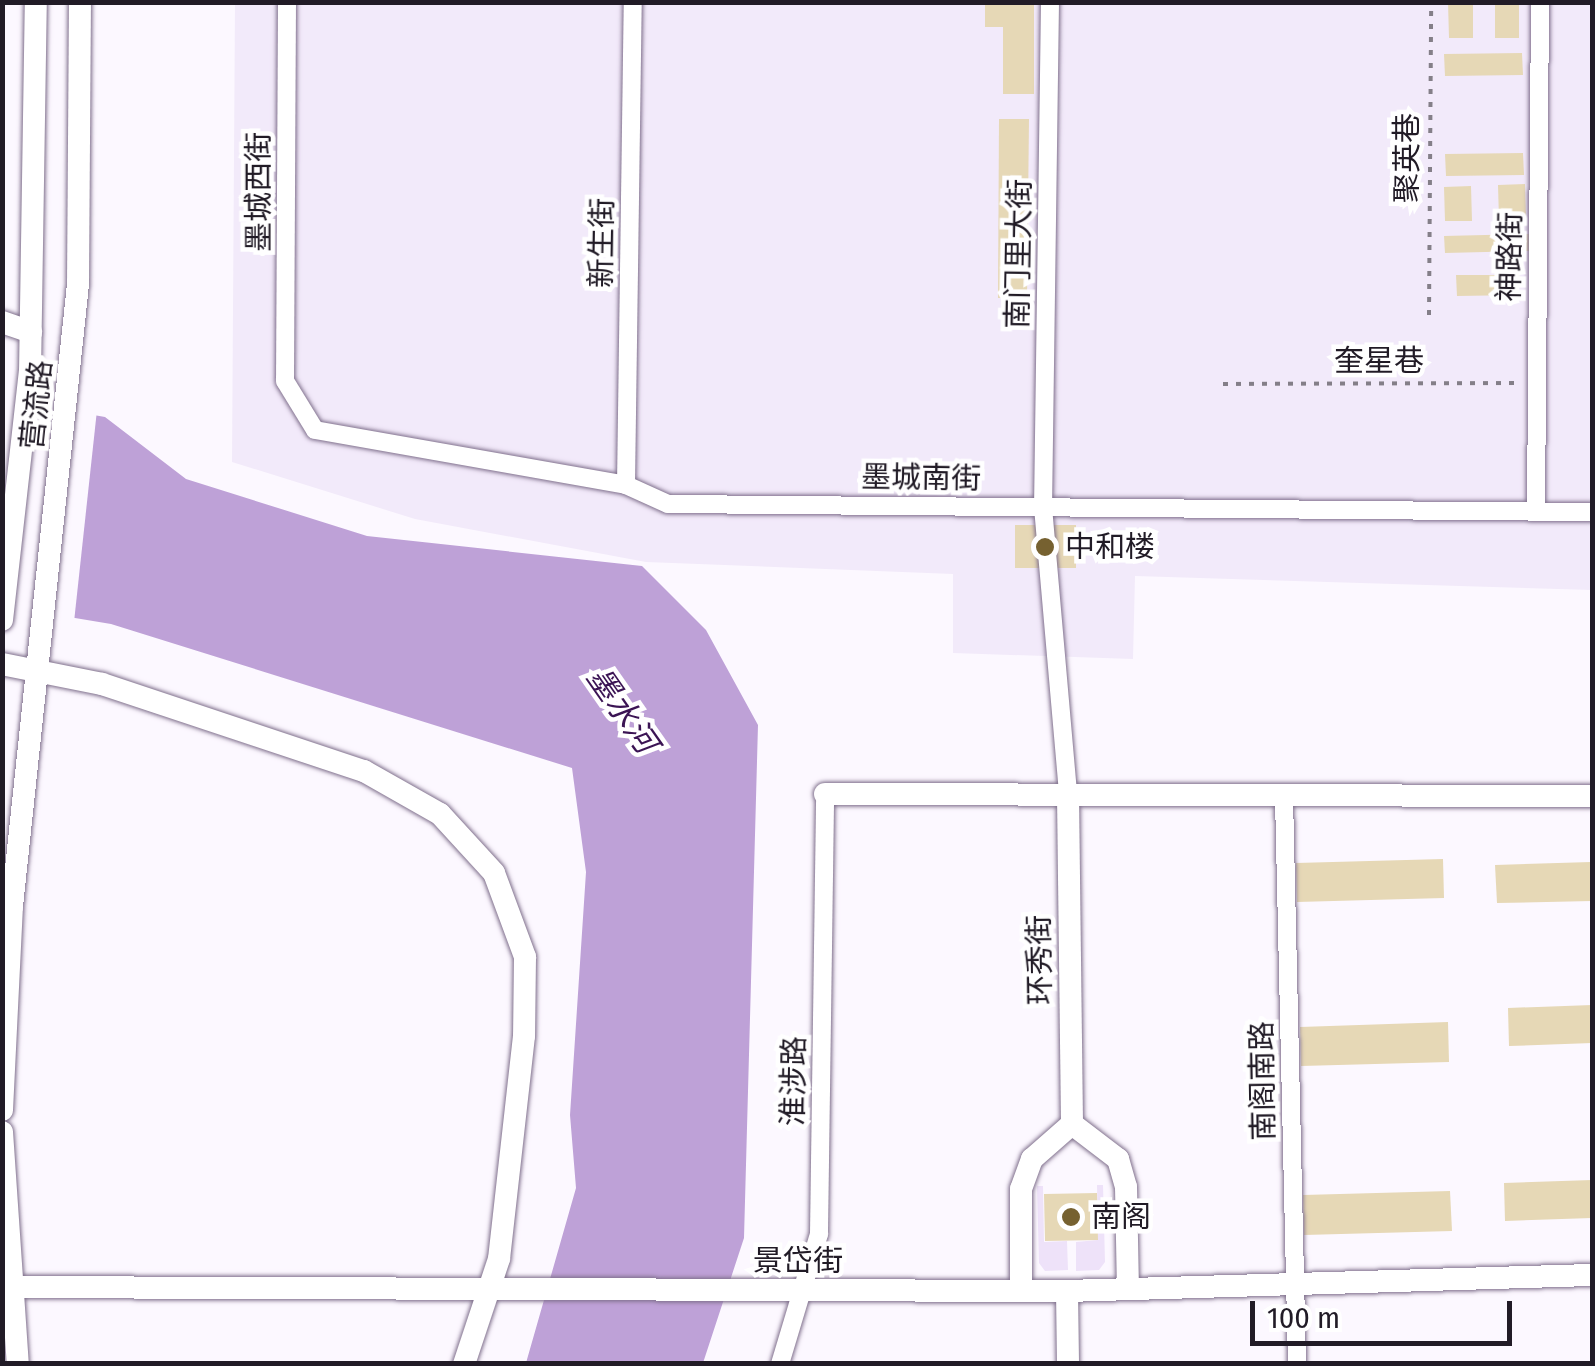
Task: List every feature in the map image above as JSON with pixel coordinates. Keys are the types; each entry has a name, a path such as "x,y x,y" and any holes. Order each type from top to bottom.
{"street":[{"name":"营流路","path":"2,620 30,372 36,2"},
{"name":"营流路","path":"2,1110 12,906 78,284 80,2"},
{"name":"墨城西街","path":"286,381 287,2"},
{"name":"新生街","path":"626,485 632,2"},
{"name":"南门里大街","path":"1050,2 1043,507 1068,795"},
{"name":"神路街","path":"1536,512 1540,2"},
{"path":"2,322 30,332"},
{"name":"墨城南街","path":"286,381 315,430 626,485 668,504 1592,512"},
{"path":"2,664 39,670 364,771 440,814 494,873 526,957 516,1110 499,1258 464,1364"},
{"path":"824,794 1592,796"},
{"name":"淮涉路","path":"780,1364 806,1292 820,1234 824,794"},
{"name":"环秀街","path":"1068,795 1072,1124"},
{"name":"南阁南路","path":"1284,797 1297,1364"},
{"path":"1021,1291 1021,1189 1032,1159 1072,1124 1118,1159 1128,1288"},
{"path":"2,1132 6,1288 18,1364"},
{"name":"景岱街","path":"6,1288 1067,1291 1592,1275"},
{"path":"1067,1291 1068,1364"}],"path":[{"name":"聚英巷","path":"1429,314 1431,2"},
{"name":"奎星巷","path":"1222,384 1536,383"}],"shaded area":[{"path":"235,3 1592,3 1592,590 1135,576 1133,659 953,653 953,574 646,562 415,519 232,462"},
{"path":"1097,1185 1103,1185 1105,1262 1099,1270 1076,1271 1076,1242 1098,1240"},
{"path":"1037,1186 1043,1186 1044,1242 1067,1241 1068,1270 1045,1271 1039,1263"}],"water":[{"name":"墨水河","path":"3,399 105,417 186,479 367,536 642,566 706,630 758,725 744,1238 703,1363 526,1363 576,1188 570,1115 586,872 572,768 111,624 3,606"}],"pier":[{"path":"2,394 97,410 74,622 2,612"}],"building":[{"path":"985,2 1034,2 1034,94 1003,94 1003,27 985,27"},
{"path":"1448,2 1473,2 1473,38 1449,38"},
{"path":"1495,2 1519,2 1519,38 1495,38"},
{"path":"1522,53 1523,75 1445,76 1444,54"},
{"path":"999,119 1029,119 1027,298 998,298"},
{"path":"1523,153 1524,175 1446,176 1445,154"},
{"path":"1525,184 1526,219 1499,220 1498,185"},
{"path":"1471,186 1472,221 1445,221 1444,187"},
{"path":"1529,234 1529,251 1445,253 1444,236"},
{"path":"1456,275 1519,275 1519,295 1457,296"},
{"name":"中和楼","path":"1015,525 1076,525 1076,568 1015,568"},
{"path":"1443,859 1444,898 1297,902 1296,863"},
{"path":"1591,862 1592,901 1497,903 1495,865"},
{"path":"1592,1005 1592,1043 1509,1046 1508,1008"},
{"path":"1448,1022 1449,1062 1301,1066 1300,1027"},
{"path":"1592,1180 1592,1218 1505,1221 1504,1183"},
{"path":"1450,1191 1452,1231 1304,1235 1303,1195"},
{"name":"南阁","path":"1097,1193 1098,1240 1045,1241 1044,1194"}],"place":[{"name":"中和楼","path":"1045,547"},
{"name":"南阁","path":"1071,1217"}]}
